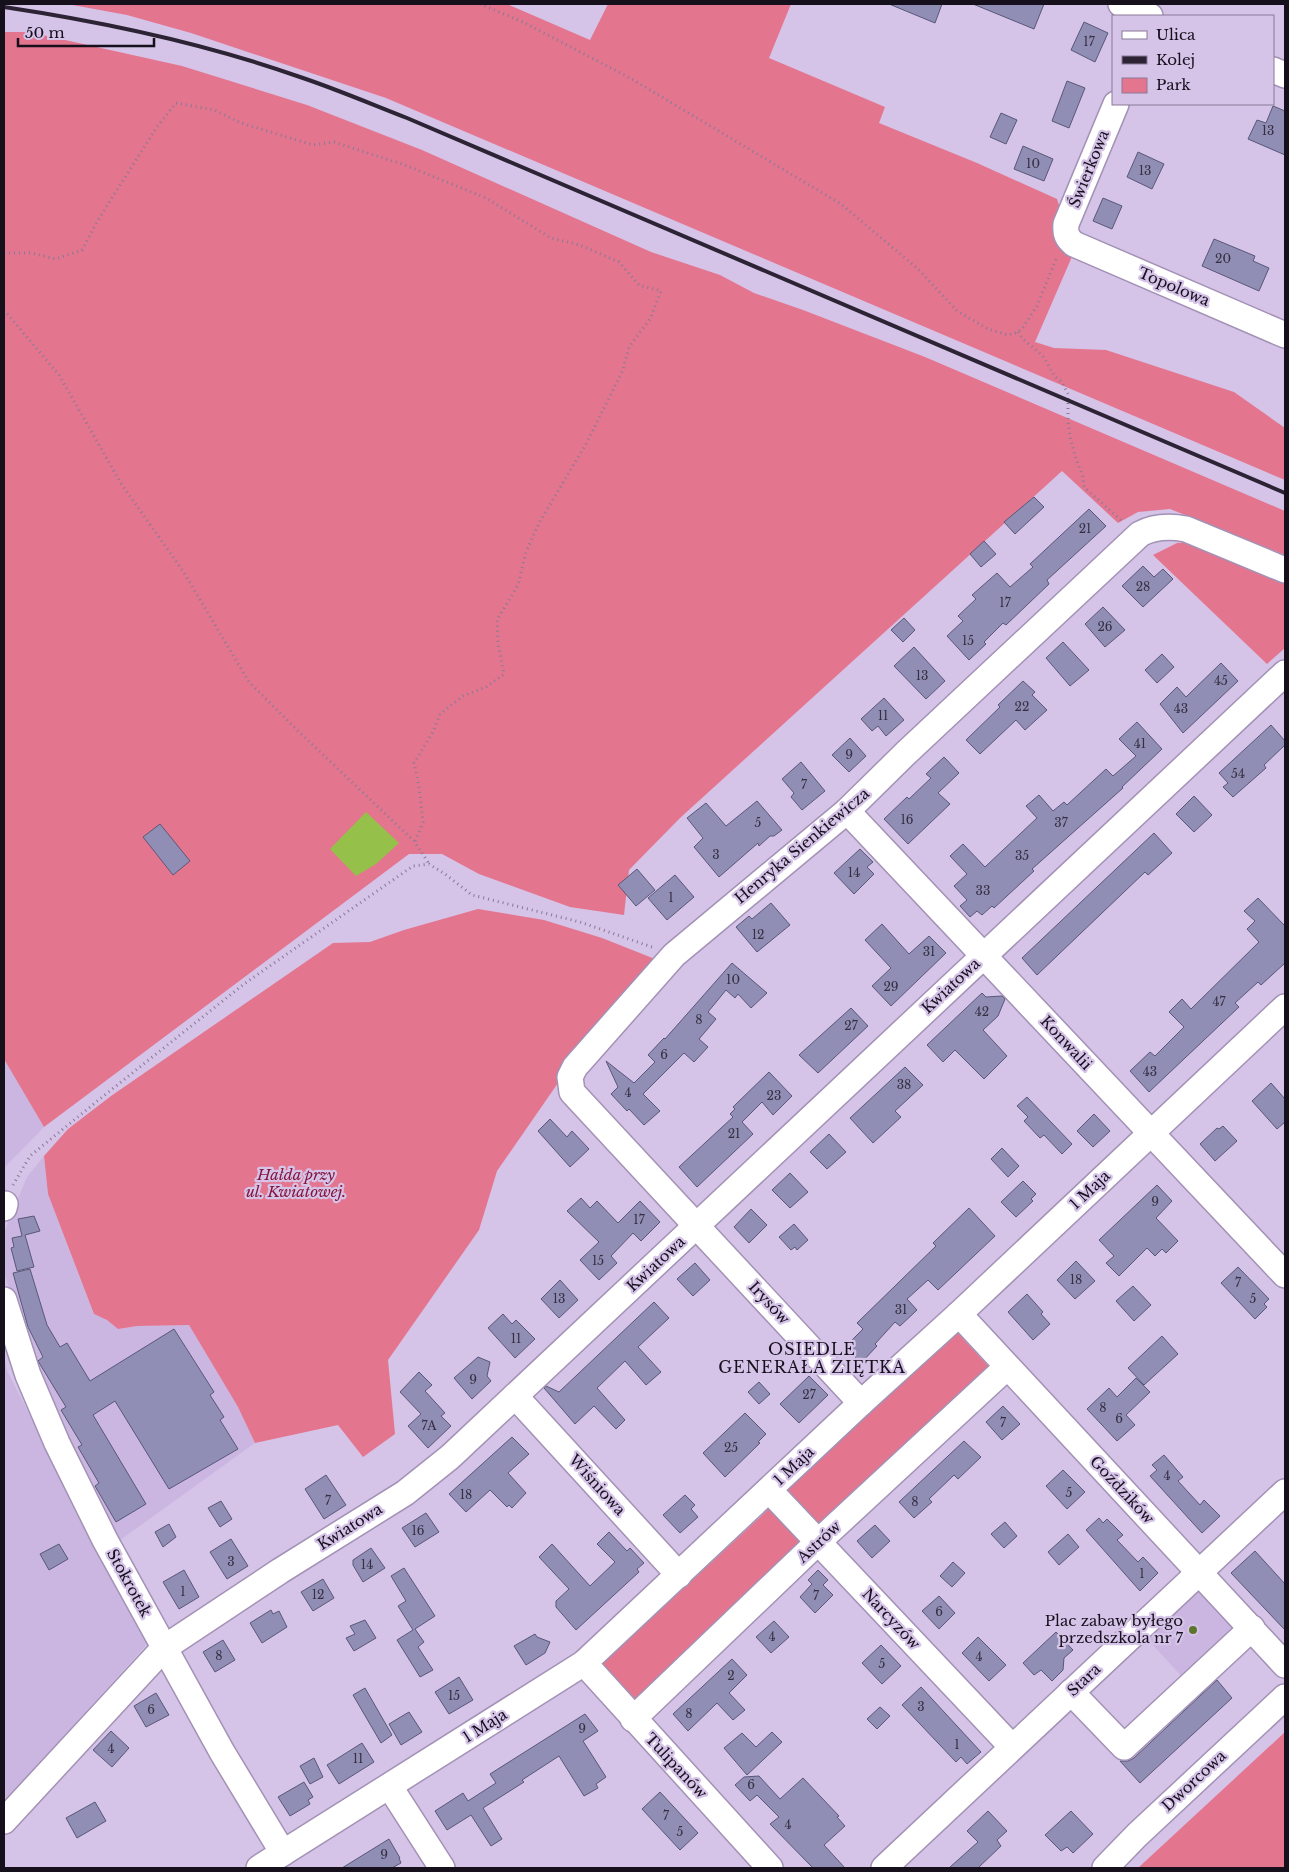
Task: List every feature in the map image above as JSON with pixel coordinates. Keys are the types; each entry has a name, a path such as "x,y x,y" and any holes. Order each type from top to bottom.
{"street":[{"path":"1121,4 1148,15"},
{"name":"Świerkowa","path":"1066,236 1066,224 1116,105"},
{"name":"Topolowa","path":"1066,236 1074,244 1285,335"},
{"name":"Henryka Sienkiewicza","path":"697,1225 572,1092 570,1077 575,1067 674,955 847,811 906,753 1140,534 1155,528 1170,526 1186,528 1285,570"},
{"name":"Kwiatowa","path":"4,1821 164,1648 280,1571 405,1493 444,1462 1285,673"},
{"name":"Konwalii","path":"847,811 1285,1275"},
{"name":"1 Maja","path":"259,1868 584,1663 1285,1007"},
{"name":"Irysów","path":"697,1225 862,1403"},
{"name":"Stokrotek","path":"4,1300 28,1375 104,1540 222,1752 283,1853"},
{"name":"Goździków","path":"959,1314 1285,1665"},
{"name":"Astrów","path":"633,1719 818,1542 1007,1367"},
{"name":"Wiśniowa","path":"515,1396 679,1575"},
{"name":"Narcyzów","path":"769,1490 1012,1748"},
{"name":"Stara","path":"884,1868 1285,1492"},
{"path":"1071,1692 1124,1747 1252,1628"},
{"name":"Tulipanów","path":"584,1663 770,1868"},
{"name":"Dworcowa","path":"1105,1868 1136,1835 1285,1697"},
{"path":"390,1787 442,1868"}],"path":[{"path":"480,4 523,22 630,78 841,204 918,269 957,310 973,321 998,333 1008,335 1018,332 1023,327 1037,306 1066,236"},
{"path":"4,252 31,253 56,259 82,250 98,220 157,127 176,103 214,110 241,122 313,145 334,142 405,165 486,198 551,238 580,245 619,262 639,285 661,291 650,319 629,347 623,370 595,427 539,523 526,552 518,585 497,620 498,644 504,674 486,687 463,696 440,714 433,732 414,763 423,822 415,842"},
{"path":"4,310 59,375 122,485 183,571 249,682 415,842 429,864 472,895 580,922 674,955"},
{"path":"1018,332 1023,339 1043,356 1055,377 1062,382 1068,394 1070,437 1083,477 1084,487 1124,523 1140,534"},
{"path":"4,1206 16,1177 30,1156 106,1094 244,984 319,930 413,866 429,864"}],"shaded area":[{"path":"366,812 399,843 376,864 356,876 330,849"},
{"path":"4,1059 44,1127 4,1168"},
{"path":"44,1156 48,1194 94,1314 107,1320 118,1329 137,1326 189,1325 238,1407 255,1443 116,1543 44,1392 5,1276 4,1233 27,1177"},
{"path":"4,1356 7,1371 148,1643 4,1802"},
{"name":"Plac zabaw byłego przedszkola nr 7","path":"1200,1579 1244,1626 1186,1681 1142,1633"}],"green space":[{"path":"67,4 507,4 590,40 608,4 791,4 769,58 885,107 879,123 977,163 1057,199 1074,252 1035,342 1054,348 1106,350 1234,392 1285,428 1285,480 386,98 191,33 127,15"},
{"path":"4,32 29,32 182,66 307,105 422,150 651,252 720,275 754,293 925,357 1285,511 1285,555 1170,509 1138,512 1118,523 1062,471 680,818 629,870 624,915 570,907 479,874 442,854 409,854 44,1127 4,1059"},
{"path":"1193,542 1285,579 1285,648 1267,664 1153,555 1177,543"},
{"name":"Hałda przy ul. Kwiatowej.","path":"478,909 544,920 602,938 655,959 558,1083 497,1171 479,1230 388,1360 395,1434 363,1457 338,1425 255,1443 238,1407 189,1325 137,1326 118,1329 107,1320 94,1314 48,1194 44,1156 68,1129 111,1096 333,943 370,942 404,930"},
{"path":"956,1331 992,1370 822,1527 786,1488"},
{"path":"772,1506 807,1543 636,1702 602,1664"},
{"path":"1285,1732 1285,1868 1138,1868"}],"building":[{"path":"889,4 942,4 935,23"},
{"path":"973,4 1044,4 1034,29"},
{"path":"1084,22 1108,33 1095,62 1071,50"},
{"path":"1067,81 1085,88 1069,128 1052,121"},
{"path":"1273,106 1285,111 1285,155 1248,139 1257,120 1266,123"},
{"path":"1001,113 1017,120 1006,144 990,137"},
{"path":"1023,146 1053,159 1044,181 1014,169"},
{"path":"1138,152 1164,164 1152,189 1127,177"},
{"path":"1103,198 1122,206 1112,229 1093,221"},
{"path":"1214,239 1255,256 1253,261 1269,268 1259,291 1202,266"},
{"path":"1034,497 1044,507 1015,534 1004,522"},
{"path":"1089,509 1106,526 1047,580 1049,584 1006,625 1003,623 984,642 986,644 969,660 947,636 963,621 958,616 976,599 972,595 997,573 1010,587 1033,567 1030,564"},
{"path":"984,541 996,554 981,567 970,554"},
{"path":"1143,566 1154,577 1163,569 1173,579 1143,607 1122,586"},
{"path":"1103,607 1125,630 1105,647 1085,624"},
{"path":"904,618 915,630 903,642 891,630"},
{"path":"1063,642 1089,670 1070,686 1046,658"},
{"path":"914,647 945,681 926,699 894,666"},
{"path":"1162,654 1174,667 1157,683 1145,670"},
{"path":"1221,663 1238,681 1183,733 1160,704 1177,687 1186,697"},
{"path":"1023,681 1035,692 1032,695 1047,710 1025,730 1016,720 980,754 966,740 1000,707 998,705"},
{"path":"884,698 904,720 886,736 878,726 872,731 861,719"},
{"path":"1137,722 1162,749 1123,788 1032,869 1034,871 994,908 992,906 982,915 977,911 970,917 960,906 967,900 954,886 967,874 950,856 963,844 985,867 1037,818 1026,806 1039,795 1053,811 1064,802 1067,805 1106,769 1113,776 1136,756 1119,739"},
{"path":"1271,725 1285,741 1285,745 1264,765 1266,768 1233,797 1223,787 1228,783 1219,773"},
{"path":"850,738 866,756 849,772 832,755"},
{"path":"944,757 959,773 938,793 950,804 908,844 884,819 931,778 926,774"},
{"path":"801,762 825,791 802,810 791,797 794,793 782,779"},
{"path":"1194,796 1212,815 1194,832 1176,814"},
{"path":"757,801 782,830 774,836 770,836 759,846 758,843 719,877 694,847 703,838 687,818 706,803 726,826"},
{"path":"160,824 190,861 173,875 143,837"},
{"path":"1154,833 1172,853 1148,875 1145,872 1037,975 1022,958"},
{"path":"860,849 873,862 867,867 874,874 854,894 834,873"},
{"path":"637,869 655,890 636,906 618,885"},
{"path":"675,875 694,897 667,920 648,898"},
{"path":"1258,898 1285,926 1285,963 1261,985 1258,982 1235,1003 1239,1007 1149,1092 1130,1071 1150,1052 1155,1056 1184,1027 1169,1012 1182,999 1191,1009 1259,942 1247,929 1255,921 1244,911"},
{"path":"771,903 790,925 757,952 736,927 749,916 752,919"},
{"path":"882,924 909,954 929,936 946,953 891,1006 872,986 891,968 865,940"},
{"path":"732,963 767,993 751,1008 738,994 735,998 726,990 708,1012 716,1019 699,1039 708,1047 694,1062 684,1053 643,1094 660,1111 644,1125 611,1094 618,1087 606,1061 634,1083 655,1062 648,1055 665,1039"},
{"path":"982,993 986,997 1002,996 1005,999 998,1016 983,1030 1007,1056 984,1079 955,1050 943,1062 927,1045"},
{"path":"851,1008 868,1026 818,1073 799,1055"},
{"path":"905,1067 923,1085 895,1111 901,1117 873,1143 850,1118"},
{"path":"769,1072 792,1096 773,1115 762,1102 742,1122 753,1134 697,1187 679,1167 733,1117 730,1114 735,1109 733,1107"},
{"path":"1271,1083 1285,1099 1285,1122 1277,1129 1252,1101"},
{"path":"1027,1097 1072,1144 1062,1154 1044,1135 1040,1138 1024,1121 1028,1117 1017,1106"},
{"path":"1094,1114 1110,1131 1093,1147 1077,1131"},
{"path":"550,1119 567,1137 572,1131 589,1149 570,1167 538,1131"},
{"path":"1223,1126 1237,1141 1215,1161 1200,1144 1217,1128 1219,1129"},
{"path":"829,1134 846,1152 827,1169 810,1152"},
{"path":"1002,1148 1019,1166 1008,1177 991,1159"},
{"path":"790,1173 808,1192 790,1208 772,1190"},
{"path":"1023,1181 1036,1194 1031,1199 1033,1201 1016,1217 1001,1202"},
{"path":"1157,1185 1172,1201 1156,1218 1178,1241 1166,1253 1162,1249 1155,1256 1147,1248 1119,1276 1106,1263 1114,1256 1099,1240"},
{"path":"581,1198 590,1208 597,1201 618,1223 640,1201 660,1222 641,1241 633,1233 611,1256 617,1263 599,1280 580,1260 599,1242 567,1211"},
{"path":"969,1208 995,1236 938,1290 928,1280 907,1299 917,1310 900,1326 895,1322 861,1363 845,1347 863,1329 857,1323 936,1246 933,1243"},
{"path":"751,1209 767,1225 749,1243 734,1227"},
{"path":"34,1216 40,1231 25,1235 34,1267 17,1271 11,1248 14,1247 12,1238 22,1236 18,1219"},
{"path":"794,1224 808,1240 797,1250 795,1247 791,1250 779,1237"},
{"path":"1076,1261 1095,1281 1075,1299 1057,1280"},
{"path":"695,1263 710,1280 693,1296 677,1279"},
{"path":"1238,1267 1269,1299 1264,1304 1267,1307 1255,1319 1221,1283"},
{"path":"30,1269 47,1325 60,1347 67,1343 90,1381 174,1329 214,1392 210,1395 224,1417 220,1420 238,1449 169,1489 115,1401 93,1415 146,1504 116,1522 95,1486 99,1483 78,1447 82,1445 61,1410 66,1407 38,1361 43,1357 28,1327 13,1273"},
{"path":"560,1280 578,1300 559,1318 541,1299"},
{"path":"1133,1286 1151,1305 1134,1321 1116,1301"},
{"path":"1027,1294 1043,1312 1041,1314 1050,1324 1033,1340 1008,1312"},
{"path":"654,1302 669,1318 638,1347 661,1372 646,1385 625,1361 597,1388 625,1420 616,1429 594,1406 575,1424 544,1388 546,1386 559,1392"},
{"path":"503,1314 512,1324 516,1320 535,1339 515,1358 488,1328"},
{"path":"1162,1336 1178,1354 1144,1385 1128,1368"},
{"path":"478,1357 490,1362 487,1376 491,1381 472,1399 454,1378"},
{"path":"419,1372 432,1385 425,1391 445,1413 441,1416 451,1426 428,1448 408,1426 421,1414 400,1392"},
{"path":"809,1376 828,1395 799,1423 780,1404"},
{"path":"1136,1378 1150,1392 1126,1415 1135,1425 1117,1441 1087,1409 1109,1388 1117,1397"},
{"path":"759,1382 770,1394 759,1404 748,1392"},
{"path":"1003,1406 1020,1424 1002,1440 986,1422"},
{"path":"745,1413 766,1434 758,1442 760,1443 725,1477 703,1453"},
{"path":"512,1437 529,1454 508,1473 526,1493 512,1508 509,1505 507,1507 490,1490 466,1512 449,1494"},
{"path":"964,1441 981,1457 958,1479 954,1475 929,1499 932,1502 914,1518 899,1502"},
{"path":"1164,1455 1183,1477 1178,1481 1200,1505 1204,1500 1220,1516 1202,1533 1150,1476 1157,1470 1152,1465"},
{"path":"1063,1470 1085,1492 1067,1509 1046,1486"},
{"path":"326,1475 346,1505 324,1519 305,1489"},
{"path":"685,1495 695,1505 691,1509 698,1517 680,1533 663,1515"},
{"path":"221,1501 232,1519 220,1527 208,1508"},
{"path":"426,1513 439,1532 415,1547 402,1528"},
{"path":"1099,1518 1103,1523 1107,1519 1123,1535 1117,1540 1138,1562 1143,1557 1158,1573 1140,1591 1086,1530"},
{"path":"1005,1522 1017,1536 1004,1548 991,1534"},
{"path":"169,1524 176,1537 163,1547 155,1532"},
{"path":"875,1525 890,1541 872,1558 857,1541"},
{"path":"609,1532 627,1551 630,1548 644,1563 637,1569 639,1572 576,1630 556,1607 556,1601 569,1589 539,1557 552,1544 590,1586 615,1562 597,1544"},
{"path":"1068,1534 1079,1547 1059,1565 1048,1552"},
{"path":"231,1539 248,1566 227,1579 210,1552"},
{"path":"59,1544 68,1559 49,1570 40,1554"},
{"path":"371,1548 385,1568 363,1582 353,1565 353,1560"},
{"path":"1255,1551 1285,1584 1285,1630 1231,1573"},
{"path":"953,1562 965,1573 952,1587 940,1576"},
{"path":"404,1568 435,1616 415,1629 424,1642 418,1647 433,1670 420,1677 397,1640 413,1630 398,1606 406,1601 391,1576"},
{"path":"184,1570 199,1597 179,1609 163,1582"},
{"path":"818,1570 828,1580 823,1585 833,1595 815,1613 800,1597 812,1584 808,1580"},
{"path":"323,1579 334,1598 313,1611 301,1592"},
{"path":"939,1596 955,1613 939,1629 922,1611"},
{"path":"271,1610 273,1614 279,1611 287,1627 262,1643 250,1623"},
{"path":"365,1620 376,1638 354,1651 346,1638 355,1634 350,1626"},
{"path":"774,1621 789,1637 771,1653 756,1637"},
{"path":"1056,1632 1073,1650 1064,1658 1063,1670 1052,1681 1041,1670 1034,1675 1023,1663"},
{"path":"535,1634 537,1637 550,1642 545,1653 526,1665 514,1646"},
{"path":"978,1637 1006,1665 989,1681 962,1653"},
{"path":"223,1640 235,1660 215,1672 203,1652"},
{"path":"881,1645 901,1666 882,1684 862,1663"},
{"path":"732,1659 747,1675 729,1693 745,1710 733,1720 717,1703 688,1731 673,1714"},
{"path":"459,1677 473,1700 449,1714 435,1692"},
{"path":"1217,1680 1232,1698 1140,1783 1120,1761 1128,1761 1134,1758"},
{"path":"921,1687 981,1752 967,1764 961,1757 956,1762 902,1705"},
{"path":"365,1688 392,1735 381,1743 353,1695"},
{"path":"156,1693 169,1715 146,1727 134,1706"},
{"path":"880,1707 890,1716 877,1729 867,1719"},
{"path":"409,1712 422,1732 401,1745 389,1724"},
{"path":"585,1714 598,1731 583,1741 606,1777 596,1784 598,1788 584,1796 559,1756 522,1780 524,1782 483,1808 502,1839 491,1846 471,1815 447,1830 435,1811 463,1793 468,1801 496,1783 490,1774"},
{"path":"111,1731 129,1748 112,1767 93,1750"},
{"path":"772,1732 782,1742 747,1775 724,1748 742,1733 756,1747"},
{"path":"362,1743 374,1762 339,1784 327,1765"},
{"path":"314,1758 323,1777 310,1784 300,1766"},
{"path":"759,1776 780,1799 803,1778 839,1816 837,1817 845,1826 824,1845 845,1868 813,1868 770,1824 779,1817 757,1795 750,1801 735,1785 744,1777"},
{"path":"304,1782 313,1797 308,1800 310,1804 290,1816 278,1797"},
{"path":"660,1792 698,1833 680,1850 642,1809"},
{"path":"95,1802 106,1821 77,1838 66,1818"},
{"path":"988,1811 1007,1831 997,1840 1001,1846 978,1868 949,1868 978,1842 967,1831"},
{"path":"1071,1811 1093,1834 1073,1853 1067,1847 1061,1851 1045,1835"},
{"path":"389,1839 401,1863 392,1868 342,1868"}],"railway":[{"path":"4,7 79,19 191,44 264,65 340,92 407,118 1285,493"}],"place":[{"name":"Plac zabaw byłego przedszkola nr 7","path":"1193,1630"}],"district":[{"name":"OSIEDLE GENERAŁA ZIĘTKA","path":"812,1358"}]}
